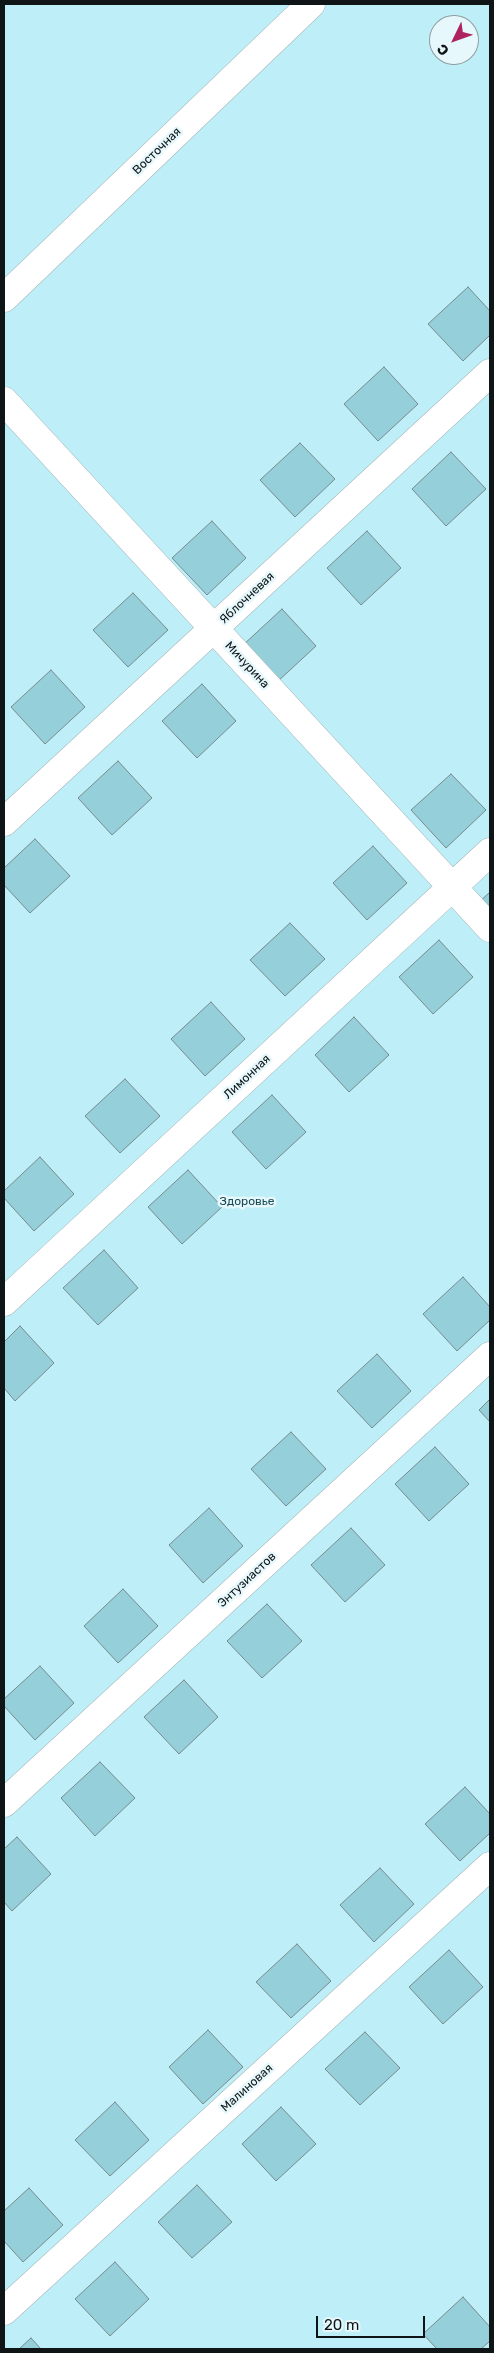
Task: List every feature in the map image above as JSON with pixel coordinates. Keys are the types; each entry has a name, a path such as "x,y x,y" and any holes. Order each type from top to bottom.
{"street":[{"name":"Восточная","path":"4,298 311,4"},
{"name":"Яблочневая","path":"4,822 490,373"},
{"name":"Мичурина","path":"4,401 490,928"},
{"name":"Лимонная","path":"4,1302 490,852"},
{"name":"Энтузиастов","path":"4,1803 490,1356"},
{"name":"Малиновая","path":"4,2311 490,1866"}],"green space":[{"name":"Здоровье","path":"4,4 490,4 490,2349 4,2349"}],"building":[{"path":"468,287 490,311 490,335 463,361 428,324"},
{"path":"384,367 418,404 378,441 344,404"},
{"path":"300,443 335,479 295,517 260,480"},
{"path":"451,452 486,489 446,526 412,489"},
{"path":"212,521 246,558 207,595 172,558"},
{"path":"367,531 401,568 361,605 327,568"},
{"path":"133,593 168,630 128,667 93,630"},
{"path":"282,609 316,646 276,683 242,646"},
{"path":"51,670 85,707 45,744 11,707"},
{"path":"202,684 236,721 197,758 162,721"},
{"path":"118,761 152,798 112,835 78,798"},
{"path":"451,774 486,810 446,848 411,810"},
{"path":"35,839 70,876 30,913 4,885 4,868"},
{"path":"373,846 407,883 367,920 333,883"},
{"path":"490,892 490,916 478,903"},
{"path":"290,923 325,959 285,996 250,960"},
{"path":"439,940 473,977 433,1014 399,977"},
{"path":"211,1002 245,1039 205,1076 171,1039"},
{"path":"354,1017 389,1055 349,1092 315,1055"},
{"path":"125,1079 160,1116 120,1153 85,1116"},
{"path":"272,1095 306,1132 266,1169 232,1132"},
{"path":"40,1157 74,1194 34,1231 4,1198 4,1191"},
{"path":"188,1170 222,1207 182,1244 148,1207"},
{"path":"104,1250 138,1288 98,1325 63,1288"},
{"path":"463,1277 490,1307 490,1320 457,1351 423,1314"},
{"path":"20,1326 54,1363 15,1401 4,1388 4,1342"},
{"path":"377,1354 411,1391 372,1428 337,1391"},
{"path":"490,1399 490,1422 479,1410"},
{"path":"291,1432 326,1469 286,1506 251,1469"},
{"path":"435,1447 469,1484 429,1521 395,1484"},
{"path":"209,1508 243,1546 203,1583 169,1545"},
{"path":"351,1528 385,1565 345,1602 311,1565"},
{"path":"123,1589 158,1626 118,1663 84,1626"},
{"path":"267,1604 302,1641 262,1678 227,1641"},
{"path":"40,1666 74,1703 35,1740 4,1706 4,1699"},
{"path":"184,1680 218,1717 179,1754 144,1717"},
{"path":"100,1762 135,1798 95,1836 61,1798"},
{"path":"465,1787 490,1814 490,1833 460,1861 425,1824"},
{"path":"17,1837 51,1874 12,1911 4,1902 4,1849"},
{"path":"380,1868 414,1904 374,1942 340,1905"},
{"path":"297,1944 331,1981 291,2018 256,1982"},
{"path":"449,1950 483,1987 443,2024 409,1987"},
{"path":"208,2030 243,2067 203,2104 169,2067"},
{"path":"365,2032 400,2068 360,2105 325,2069"},
{"path":"115,2102 149,2140 110,2176 75,2140"},
{"path":"281,2107 316,2144 276,2181 242,2144"},
{"path":"197,2185 232,2222 192,2258 158,2222"},
{"path":"29,2188 63,2225 23,2262 4,2241 4,2211"},
{"path":"115,2262 149,2299 110,2336 75,2299"},
{"path":"463,2297 490,2327 490,2341 481,2349 437,2349 423,2334"},
{"path":"31,2338 41,2349 19,2349"}]}
